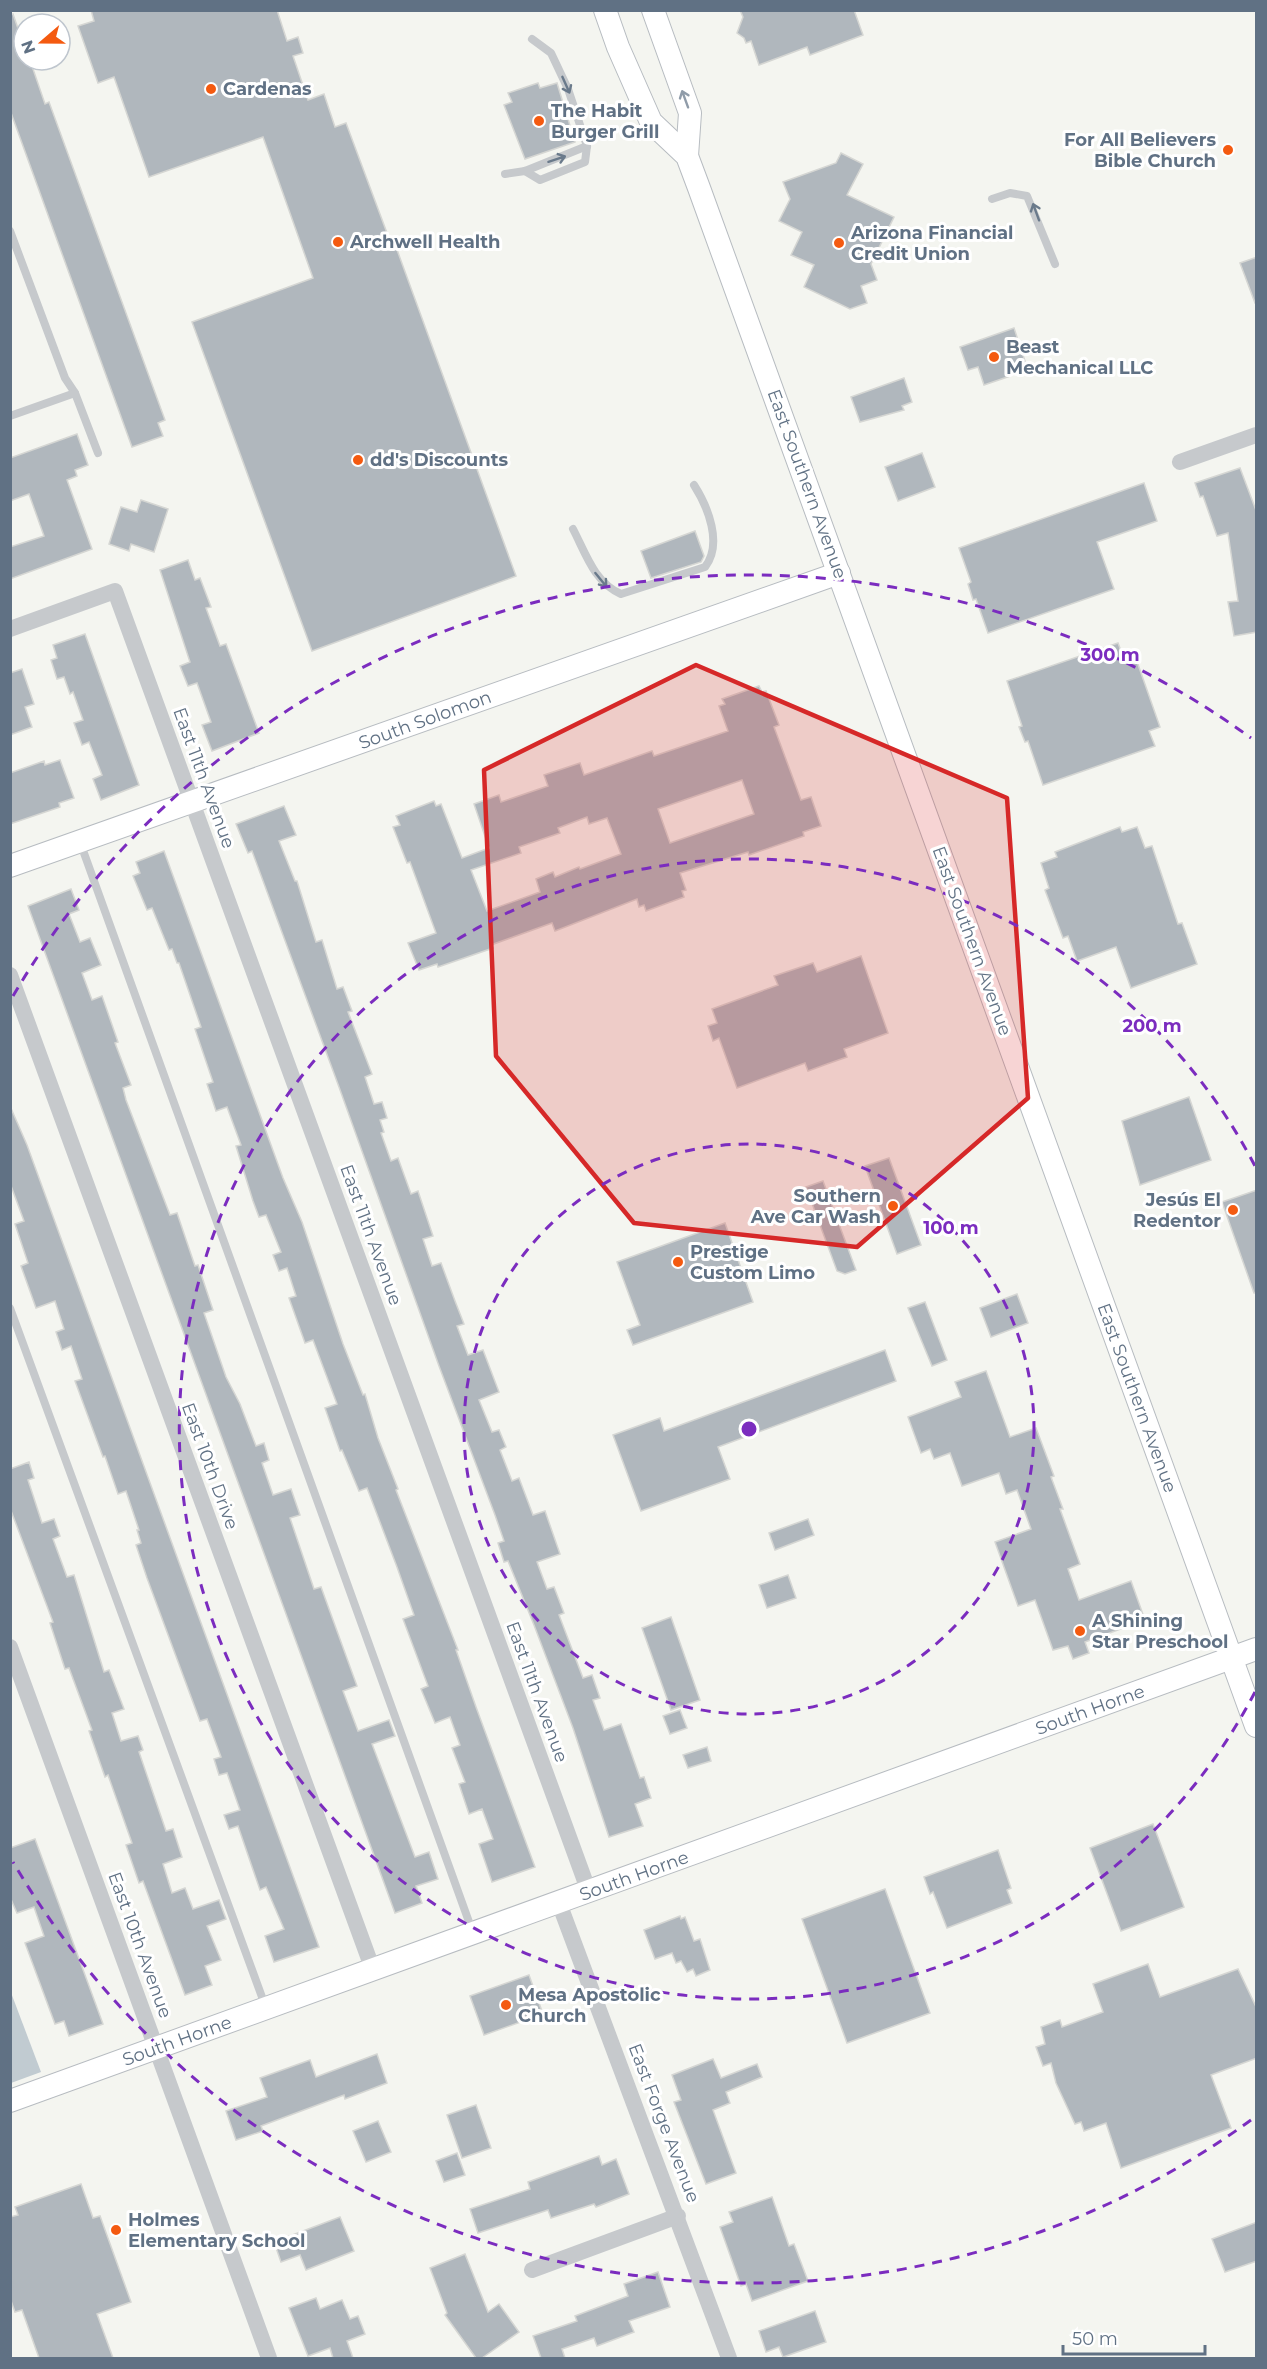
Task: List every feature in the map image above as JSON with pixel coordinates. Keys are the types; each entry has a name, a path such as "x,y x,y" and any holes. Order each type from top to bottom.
{"street":[{"name":"East Southern Avenue","path":"606,10 618,48 651,122 687,156"},
{"name":"East Southern Avenue","path":"653,12 690,113 687,156 1257,1726"},
{"path":"1180,462 1257,435"},
{"name":"South Solomon","path":"10,867 839,573"},
{"name":"East 11th Avenue","path":"10,629 115,591 589,1892"},
{"name":"East 10th Drive","path":"10,975 373,1970"},
{"name":"East 10th Avenue","path":"10,1647 268,2358"},
{"name":"South Horne","path":"10,2101 1257,1649"},
{"name":"East Forge Avenue","path":"559,1903 678,2216 729,2358"},
{"path":"532,2270 678,2216"}],"lane":[{"path":"525,171 540,180 574,167 585,162 587,146 584,129 557,64 551,53 532,39"},
{"path":"505,174 525,171 587,146"},
{"path":"992,199 1010,193 1028,196 1055,264"},
{"path":"10,231 65,378 75,393 98,453"},
{"path":"10,416 75,393"},
{"path":"573,529 596,575 608,588 621,594 705,567 712,557 715,545 703,499 694,486"},
{"path":"80,841 474,1934"},
{"path":"10,1308 266,2009"}],"highlighted area":[{"path":"696,665 1007,798 1028,1098 857,1247 634,1223 496,1056 484,770"}],"shaded area":[{"path":"10,1990 41,2072 11,2083 10,2083"}],"building":[{"path":"91,10 277,10 287,41 298,37 303,53 293,56 308,100 324,94 335,127 346,123 393,249 396,247 516,576 312,651 192,322 313,278 263,137 149,177 114,77 98,83 78,26 94,21"},
{"path":"740,10 854,10 863,35 810,55 807,47 759,65 751,41 746,43 744,38 737,33 743,17"},
{"path":"12,14 12,72 34,72 45,104 49,102 165,420 158,423 163,436 132,447 10,110 10,15"},
{"name":"The Habit Burger Grill","path":"538,83 540,88 557,83 575,142 525,159 504,105 512,102 508,93"},
{"name":"Arizona Financial Credit Union","path":"841,153 863,164 847,195 894,217 871,264 877,280 861,286 867,303 850,309 804,287 814,265 791,255 802,232 779,221 790,199 783,182 836,163"},
{"path":"1257,257 1257,302 1255,303 1240,263"},
{"name":"Beast Mechanical LLC","path":"1014,328 1028,370 984,385 978,367 968,370 960,347"},
{"path":"904,378 912,402 902,406 904,410 860,422 851,397"},
{"path":"77,434 88,465 75,470 77,476 67,480 92,549 10,579 10,547 44,536 29,494 10,501 10,458"},
{"path":"922,453 935,487 898,501 885,467"},
{"path":"1240,468 1257,513 1257,632 1234,636 1228,602 1238,601 1228,533 1217,536 1203,496 1200,497 1195,483"},
{"path":"1144,483 1157,521 1097,542 1114,589 988,633 976,599 973,600 968,584 971,582 959,548"},
{"path":"141,500 168,509 154,552 131,544 129,551 109,544 121,507 137,512"},
{"path":"695,531 704,556 701,562 651,578 641,551"},
{"path":"188,560 195,580 200,578 211,607 206,608 220,646 226,644 259,733 212,751 202,725 211,722 197,683 188,686 180,666 190,662 160,570"},
{"path":"85,634 139,785 101,800 93,779 102,775 89,742 82,745 74,723 83,720 73,692 70,694 64,677 57,679 51,660 57,658 53,645"},
{"path":"1118,643 1123,656 1134,653 1160,727 1149,731 1155,746 1043,785 1028,741 1025,742 1019,727 1022,726 1007,681"},
{"path":"22,669 34,704 25,707 32,727 10,735 10,673"},
{"path":"759,686 762,692 766,691 779,725 774,727 801,800 811,797 821,826 803,832 804,836 749,855 748,852 680,873 686,890 682,891 684,897 646,911 644,905 639,907 637,899 555,931 552,923 491,945 493,948 438,967 437,964 419,970 408,943 436,933 410,862 407,863 393,827 400,825 396,816 434,801 436,806 441,804 462,858 489,848 474,804 499,795 501,802 548,786 544,775 580,763 584,775 652,751 654,756 728,731 719,706 725,704 722,699","holes":["742,780 754,814 670,843 658,809","587,817 589,824 607,818 621,854 555,877 553,872 536,879 540,892 487,911 471,870 521,853 519,847 560,833 558,828"]},
{"path":"60,760 74,798 59,803 60,807 10,824 10,773 44,761 45,765"},
{"path":"284,806 296,835 279,841 295,881 297,881 316,942 322,940 337,989 343,987 352,1011 348,1012 372,1074 365,1077 374,1104 382,1102 387,1118 380,1120 384,1132 381,1133 391,1161 398,1158 411,1194 418,1191 433,1236 423,1239 432,1266 441,1263 464,1324 457,1326 468,1355 483,1350 499,1392 479,1400 492,1432 499,1430 506,1447 500,1450 512,1481 519,1478 533,1515 545,1511 560,1554 537,1562 547,1589 554,1587 564,1613 559,1615 583,1678 592,1675 600,1698 593,1700 604,1730 621,1724 640,1778 644,1777 651,1798 635,1804 643,1826 609,1837 573,1728 534,1625 508,1561 504,1562 498,1543 504,1541 495,1515 339,1087 252,851 248,853 236,824"},
{"path":"1120,827 1122,832 1137,827 1145,848 1152,846 1178,924 1182,923 1197,964 1131,988 1116,947 1077,961 1068,936 1063,938 1045,890 1049,888 1041,863 1057,857 1055,852"},
{"path":"164,851 283,1178 302,1222 343,1344 363,1395 365,1394 378,1438 398,1489 396,1490 458,1650 456,1650 476,1707 535,1867 492,1882 479,1844 493,1839 482,1809 469,1814 459,1784 465,1782 452,1748 460,1745 450,1717 435,1723 421,1689 428,1686 403,1619 414,1615 397,1567 367,1488 359,1491 342,1450 340,1451 325,1408 337,1404 313,1340 305,1343 289,1298 296,1296 287,1268 279,1271 273,1255 281,1252 266,1215 259,1217 253,1201 236,1146 241,1145 227,1107 216,1111 207,1084 213,1082 195,1029 201,1027 179,963 172,949 169,950 152,908 147,910 133,876 140,873 136,862"},
{"path":"71,889 79,910 69,914 80,942 90,938 101,965 82,973 92,1000 102,996 118,1042 115,1043 131,1085 123,1088 126,1100 170,1215 177,1213 195,1266 198,1265 213,1310 204,1313 226,1377 240,1404 256,1446 264,1443 269,1460 262,1463 273,1495 291,1489 300,1515 290,1518 314,1589 321,1587 357,1686 343,1691 358,1731 389,1720 395,1736 372,1744 415,1857 429,1852 438,1879 416,1886 422,1903 395,1913 28,906"},
{"path":"861,956 888,1033 844,1049 847,1057 808,1071 805,1063 737,1088 719,1038 713,1041 708,1026 717,1023 712,1009 778,985 774,976 813,963 817,972"},
{"path":"1189,1097 1211,1160 1140,1185 1122,1121"},
{"path":"10,1106 27,1145 319,1947 274,1962 265,1936 284,1929 266,1887 260,1890 238,1826 229,1829 224,1815 240,1810 227,1773 219,1775 214,1759 221,1757 207,1719 200,1721 147,1578 136,1545 141,1543 137,1530 139,1530 126,1491 118,1494 105,1456 103,1457 75,1381 82,1379 71,1346 62,1350 56,1332 64,1329 55,1301 36,1308 21,1266 28,1263 15,1224 24,1221 10,1183"},
{"name":"Southern Ave Car Wash","path":"889,1158 921,1245 897,1254 865,1166"},
{"path":"823,1181 856,1270 845,1274 837,1271 806,1187"},
{"path":"1257,1190 1257,1293 1254,1293 1222,1202"},
{"path":"725,1223 753,1302 633,1345 627,1330 640,1325 617,1262"},
{"path":"1017,1294 1028,1323 991,1337 980,1308"},
{"path":"925,1302 947,1360 932,1366 908,1308"},
{"path":"885,1350 896,1381 718,1447 730,1479 641,1511 613,1435 660,1418 664,1431"},
{"path":"986,1371 1010,1437 1036,1428 1054,1476 1051,1477 1063,1509 1060,1509 1080,1564 1068,1569 1079,1600 1131,1581 1145,1620 1085,1642 1089,1653 1073,1659 1068,1646 1053,1650 1035,1600 1018,1606 995,1542 1031,1529 1017,1490 1006,1494 999,1473 962,1486 950,1453 934,1459 930,1449 921,1453 908,1417 961,1397 955,1382"},
{"path":"29,1462 34,1478 28,1480 42,1523 54,1519 60,1536 53,1539 67,1577 74,1575 104,1672 109,1670 124,1709 112,1713 121,1741 138,1736 143,1750 139,1752 166,1831 173,1829 182,1857 163,1864 172,1893 185,1888 193,1909 219,1900 226,1919 207,1926 221,1960 205,1966 212,1985 185,1995 143,1881 139,1883 126,1845 132,1843 108,1775 105,1777 89,1731 92,1730 69,1668 65,1669 50,1623 53,1622 10,1508 10,1469"},
{"path":"808,1519 814,1535 775,1550 769,1533"},
{"path":"788,1575 796,1598 767,1608 759,1585"},
{"path":"671,1617 700,1700 671,1710 642,1628"},
{"path":"680,1710 687,1728 670,1734 663,1716"},
{"path":"707,1747 711,1761 688,1768 683,1755"},
{"path":"1153,1824 1184,1907 1121,1931 1090,1848"},
{"path":"35,1839 103,2024 69,2036 64,2021 55,2024 25,1943 44,1936 34,1907 17,1913 10,1897 10,1848"},
{"path":"998,1850 1011,1888 1007,1890 1012,1903 947,1928 933,1892 930,1894 924,1877"},
{"path":"885,1889 930,2013 847,2043 802,1919"},
{"path":"680,1916 681,1919 685,1917 694,1941 700,1939 710,1970 696,1976 693,1969 687,1972 681,1961 676,1963 672,1953 655,1959 644,1930"},
{"path":"1148,1964 1160,1997 1238,1969 1257,2009 1257,2058 1211,2075 1231,2128 1121,2168 1106,2123 1084,2131 1081,2122 1075,2124 1056,2083 1051,2063 1043,2066 1036,2047 1045,2044 1041,2027 1060,2020 1062,2027 1103,2012 1093,1984"},
{"name":"Mesa Apostolic Church","path":"529,1975 543,2014 484,2035 470,1996"},
{"path":"377,2054 387,2083 345,2099 344,2095 261,2126 263,2131 236,2140 226,2111 267,2097 260,2078 310,2060 316,2077"},
{"path":"713,2059 721,2078 757,2064 762,2077 726,2092 730,2103 713,2110 736,2173 706,2184 674,2102 681,2100 672,2075"},
{"path":"476,2105 491,2148 462,2158 447,2115"},
{"path":"378,2121 391,2152 366,2162 353,2131"},
{"path":"457,2153 465,2175 444,2182 436,2161"},
{"path":"599,2156 602,2165 616,2159 629,2194 596,2207 594,2204 551,2218 548,2210 478,2233 470,2209 530,2189 528,2182"},
{"path":"81,2184 93,2218 100,2216 131,2302 97,2314 113,2358 39,2358 22,2310 15,2312 10,2298 10,2217 18,2215 15,2207"},
{"path":"772,2197 789,2246 794,2244 808,2281 752,2301 746,2284 741,2286 720,2227 733,2222 729,2212"},
{"path":"340,2217 354,2251 306,2270 300,2255 281,2262 274,2242"},
{"path":"1257,2222 1257,2261 1225,2272 1212,2239"},
{"path":"465,2254 488,2312 499,2304 519,2332 482,2358 476,2358 445,2315 447,2313 430,2268"},
{"path":"658,2272 670,2307 629,2321 634,2332 597,2346 594,2338 562,2349 565,2358 541,2358 533,2336 577,2321 575,2316 628,2296 624,2284"},
{"path":"316,2298 320,2309 342,2300 350,2319 358,2316 365,2334 347,2341 353,2358 333,2358 330,2348 308,2356 289,2308"},
{"path":"815,2311 826,2342 783,2357 779,2347 766,2352 759,2331"}],"place":[{"name":"Cardenas","path":"211,89"},
{"name":"The Habit Burger Grill","path":"539,121"},
{"name":"For All Believers Bible Church","path":"1228,150"},
{"name":"Archwell Health","path":"338,242"},
{"name":"Arizona Financial Credit Union","path":"839,243"},
{"name":"Beast Mechanical LLC","path":"994,357"},
{"name":"dd's Discounts","path":"358,460"},
{"name":"Southern Ave Car Wash","path":"893,1206"},
{"name":"Jesús El Redentor","path":"1233,1210"},
{"name":"Prestige Custom Limo","path":"678,1262"},
{"name":"A Shining Star Preschool","path":"1080,1631"},
{"name":"Mesa Apostolic Church","path":"506,2005"},
{"name":"Holmes Elementary School","path":"116,2230"}]}
